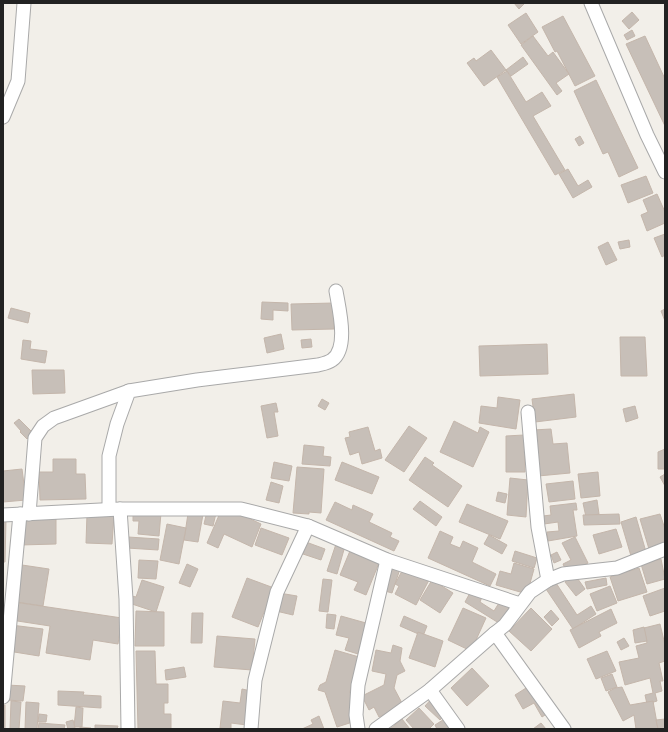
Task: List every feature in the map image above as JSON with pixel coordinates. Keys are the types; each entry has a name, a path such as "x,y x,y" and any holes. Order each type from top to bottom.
{"street":[{"path":"3,117 18,81 24,3"},
{"path":"591,3 647,135 665,172"},
{"path":"3,697 35,438 43,426 54,418 129,391 197,380 318,365 332,361 338,354 342,337 336,291"},
{"path":"128,729 126,599 109,456 117,424 129,391"},
{"path":"528,412 538,527 548,580"},
{"path":"3,515 115,509 240,509 308,526 387,560 520,604"},
{"path":"251,729 255,680 277,592 308,526"},
{"path":"376,729 430,690 505,625 530,592 548,580 563,574 617,568 665,549"},
{"path":"358,729 356,715 358,685 387,560"},
{"path":"495,633 564,729"},
{"path":"430,690 458,729"}],"building":[{"path":"514,3 525,3 519,9"},
{"path":"632,12 639,20 629,29 622,21"},
{"path":"526,13 538,32 521,44 508,25"},
{"path":"563,16 595,76 575,86 557,51 555,52 542,27"},
{"path":"632,30 635,36 627,40 624,35"},
{"path":"533,36 548,56 553,52 569,74 556,83 562,91 557,95 521,45"},
{"path":"645,36 665,79 665,126 626,44"},
{"path":"491,50 506,70 484,86 467,63 474,58 476,61"},
{"path":"523,57 528,64 511,76 506,70"},
{"path":"507,71 526,102 542,92 551,106 533,116 565,170 555,175 497,77"},
{"path":"596,80 638,168 619,177 608,152 603,154 574,91"},
{"path":"580,136 584,143 579,146 575,139"},
{"path":"568,169 578,186 588,180 592,187 573,198 559,174"},
{"path":"646,176 653,193 628,203 621,185"},
{"path":"657,194 665,212 665,223 647,231 641,215 648,212 643,200"},
{"path":"665,234 665,255 662,257 654,238"},
{"path":"629,240 630,247 620,249 618,242"},
{"path":"608,242 617,260 606,265 598,247"},
{"path":"262,302 288,303 288,311 273,310 273,320 261,319"},
{"path":"334,303 334,329 292,330 291,304"},
{"path":"11,308 30,313 28,323 8,318"},
{"path":"665,309 665,321 661,311"},
{"path":"281,334 284,349 267,353 264,338"},
{"path":"620,337 645,337 647,376 621,376"},
{"path":"311,339 312,347 302,348 301,340"},
{"path":"23,340 31,341 30,349 47,351 45,363 21,359"},
{"path":"547,344 548,374 480,376 479,346"},
{"path":"32,370 64,370 65,393 33,394"},
{"path":"574,394 576,417 535,422 532,399"},
{"path":"498,397 520,400 516,429 479,423 481,406 497,408"},
{"path":"322,399 329,403 325,410 318,406"},
{"path":"276,403 278,412 274,412 278,436 267,438 261,406"},
{"path":"635,406 638,418 626,422 623,409"},
{"path":"19,419 33,433 27,439 14,423"},
{"path":"454,421 478,433 480,427 489,432 473,467 440,452"},
{"path":"409,426 427,438 404,472 385,460"},
{"path":"368,427 375,451 380,449 382,458 362,464 359,452 350,455 345,438 350,437 349,432"},
{"path":"551,429 553,444 567,443 570,473 538,476 533,430"},
{"path":"524,435 525,472 506,472 506,436"},
{"path":"304,445 324,447 323,456 331,457 330,466 302,464"},
{"path":"665,449 665,469 658,469 658,452"},
{"path":"425,457 434,463 432,465 462,486 448,507 409,480"},
{"path":"53,459 76,459 76,474 85,474 86,499 40,500 39,472 53,472"},
{"path":"274,462 292,466 289,481 271,478"},
{"path":"342,462 379,477 372,494 335,480"},
{"path":"297,467 324,469 321,513 293,513"},
{"path":"22,469 26,500 3,502 3,471"},
{"path":"598,472 600,496 581,498 578,474"},
{"path":"665,474 665,486 660,477"},
{"path":"510,478 528,480 526,517 507,515"},
{"path":"573,481 575,499 549,502 546,484"},
{"path":"271,482 283,486 279,503 266,500"},
{"path":"498,492 507,494 505,503 496,501"},
{"path":"597,500 599,514 586,517 583,503"},
{"path":"420,501 442,517 436,526 413,509"},
{"path":"335,502 352,510 353,505 373,514 369,522 392,533 390,537 399,541 394,551 326,520"},
{"path":"576,503 577,510 573,510 577,536 548,541 547,532 559,531 558,522 544,524 543,516 551,515 550,506"},
{"path":"467,504 508,521 500,539 459,522"},
{"path":"223,506 261,524 252,547 224,534 218,548 207,543"},
{"path":"189,507 204,509 198,542 184,540"},
{"path":"208,507 217,509 213,526 204,524"},
{"path":"133,511 161,513 159,536 138,534 139,521 133,521"},
{"path":"87,514 114,515 112,544 86,543"},
{"path":"619,514 620,524 584,525 583,515"},
{"path":"660,514 665,529 665,544 649,549 640,519"},
{"path":"20,516 56,516 56,544 20,545"},
{"path":"636,517 646,552 631,556 621,522"},
{"path":"3,519 6,519 5,562 3,562"},
{"path":"167,524 186,528 179,564 160,560"},
{"path":"261,528 289,538 282,555 255,545"},
{"path":"616,529 622,547 599,554 593,535"},
{"path":"440,531 453,537 450,544 460,548 463,541 478,548 472,562 496,574 490,586 428,558"},
{"path":"489,535 507,545 502,554 484,544"},
{"path":"128,537 159,539 158,550 127,548"},
{"path":"575,537 588,563 567,573 563,564 571,560 562,543"},
{"path":"306,542 325,549 321,560 303,554"},
{"path":"336,544 345,546 337,574 327,571"},
{"path":"352,546 381,558 366,595 354,590 358,582 340,575"},
{"path":"515,551 537,558 534,568 512,561"},
{"path":"557,552 561,560 554,563 551,555"},
{"path":"661,559 665,579 647,584 641,564"},
{"path":"139,560 158,561 156,579 138,578"},
{"path":"386,562 401,566 392,593 378,589"},
{"path":"514,563 534,569 527,594 496,585 500,571 511,574"},
{"path":"187,564 198,569 190,587 179,583"},
{"path":"22,565 49,569 43,606 16,602"},
{"path":"639,568 647,592 618,601 610,577"},
{"path":"407,569 429,580 416,605 395,594 399,586 395,584 402,571 405,573"},
{"path":"575,575 585,589 576,596 565,582"},
{"path":"247,578 274,588 258,627 232,617"},
{"path":"606,578 607,585 587,589 585,582"},
{"path":"323,579 332,580 328,612 319,611"},
{"path":"142,580 164,587 156,612 129,603 132,596 136,597"},
{"path":"432,580 453,593 440,613 420,600"},
{"path":"556,583 577,615 591,606 596,614 573,629 546,589"},
{"path":"610,586 617,603 597,611 590,594"},
{"path":"665,588 665,611 650,616 643,596"},
{"path":"471,591 482,597 480,602 494,611 502,598 514,606 502,625 465,602"},
{"path":"279,593 297,596 293,615 276,611"},
{"path":"14,602 122,618 118,644 93,640 90,660 46,653 50,626 11,620"},
{"path":"463,608 486,618 471,651 448,640"},
{"path":"531,608 552,629 531,651 509,631"},
{"path":"611,609 617,623 599,632 601,636 579,648 570,630"},
{"path":"551,610 559,619 552,626 544,617"},
{"path":"136,611 164,612 164,646 135,646"},
{"path":"192,613 203,613 202,643 191,643"},
{"path":"327,614 336,615 334,629 326,628"},
{"path":"341,616 366,623 358,654 345,650 349,638 336,635"},
{"path":"404,616 427,626 423,636 400,626"},
{"path":"660,624 665,645 665,661 659,663 663,681 660,681 662,691 655,693 657,701 647,704 645,695 653,693 650,678 625,685 619,662 639,658 636,646 647,643 644,628"},
{"path":"11,625 43,629 39,656 8,651"},
{"path":"644,627 647,641 635,643 633,630"},
{"path":"418,632 443,641 435,667 409,658"},
{"path":"217,636 255,639 252,670 214,667"},
{"path":"624,638 629,646 621,650 617,642"},
{"path":"393,645 402,648 400,661 405,671 397,675 394,688 403,705 379,717 374,707 369,710 362,696 384,685 386,674 372,671 376,650 391,653"},
{"path":"335,650 359,657 350,692 359,720 337,727 325,692 318,690 320,685 326,682"},
{"path":"136,651 155,651 156,684 168,684 168,703 164,703 164,714 171,714 171,729 138,729"},
{"path":"607,651 616,671 596,679 587,659"},
{"path":"184,667 186,677 166,680 165,670"},
{"path":"472,668 489,686 467,706 451,688"},
{"path":"612,674 617,687 606,691 601,678"},
{"path":"534,683 551,711 542,717 534,703 523,709 515,695"},
{"path":"7,685 25,686 23,701 6,700"},
{"path":"622,687 630,705 653,701 658,729 636,729 634,715 623,721 608,692 615,688"},
{"path":"242,689 251,691 247,725 231,723 231,729 220,728 223,701 240,703"},
{"path":"58,691 84,692 83,695 101,696 101,708 58,705"},
{"path":"434,696 449,710 440,720 425,706"},
{"path":"11,701 21,702 19,729 10,729"},
{"path":"26,702 39,703 37,729 25,729"},
{"path":"3,705 5,705 5,729 3,729"},
{"path":"76,707 83,708 82,727 74,727"},
{"path":"419,708 434,724 429,729 414,729 406,720"},
{"path":"39,714 47,715 46,722 38,722"},
{"path":"319,716 324,729 302,729 313,724 311,720"},
{"path":"446,718 453,729 437,729 435,725"},
{"path":"402,719 410,729 390,729"},
{"path":"665,719 665,729 658,729 656,720"},
{"path":"73,720 75,728 68,729 66,722"},
{"path":"39,723 65,725 64,729 38,729"},
{"path":"541,723 546,729 533,729"},
{"path":"95,725 118,726 117,729 95,729"},
{"path":"80,727 91,728 91,729 80,729"}]}
